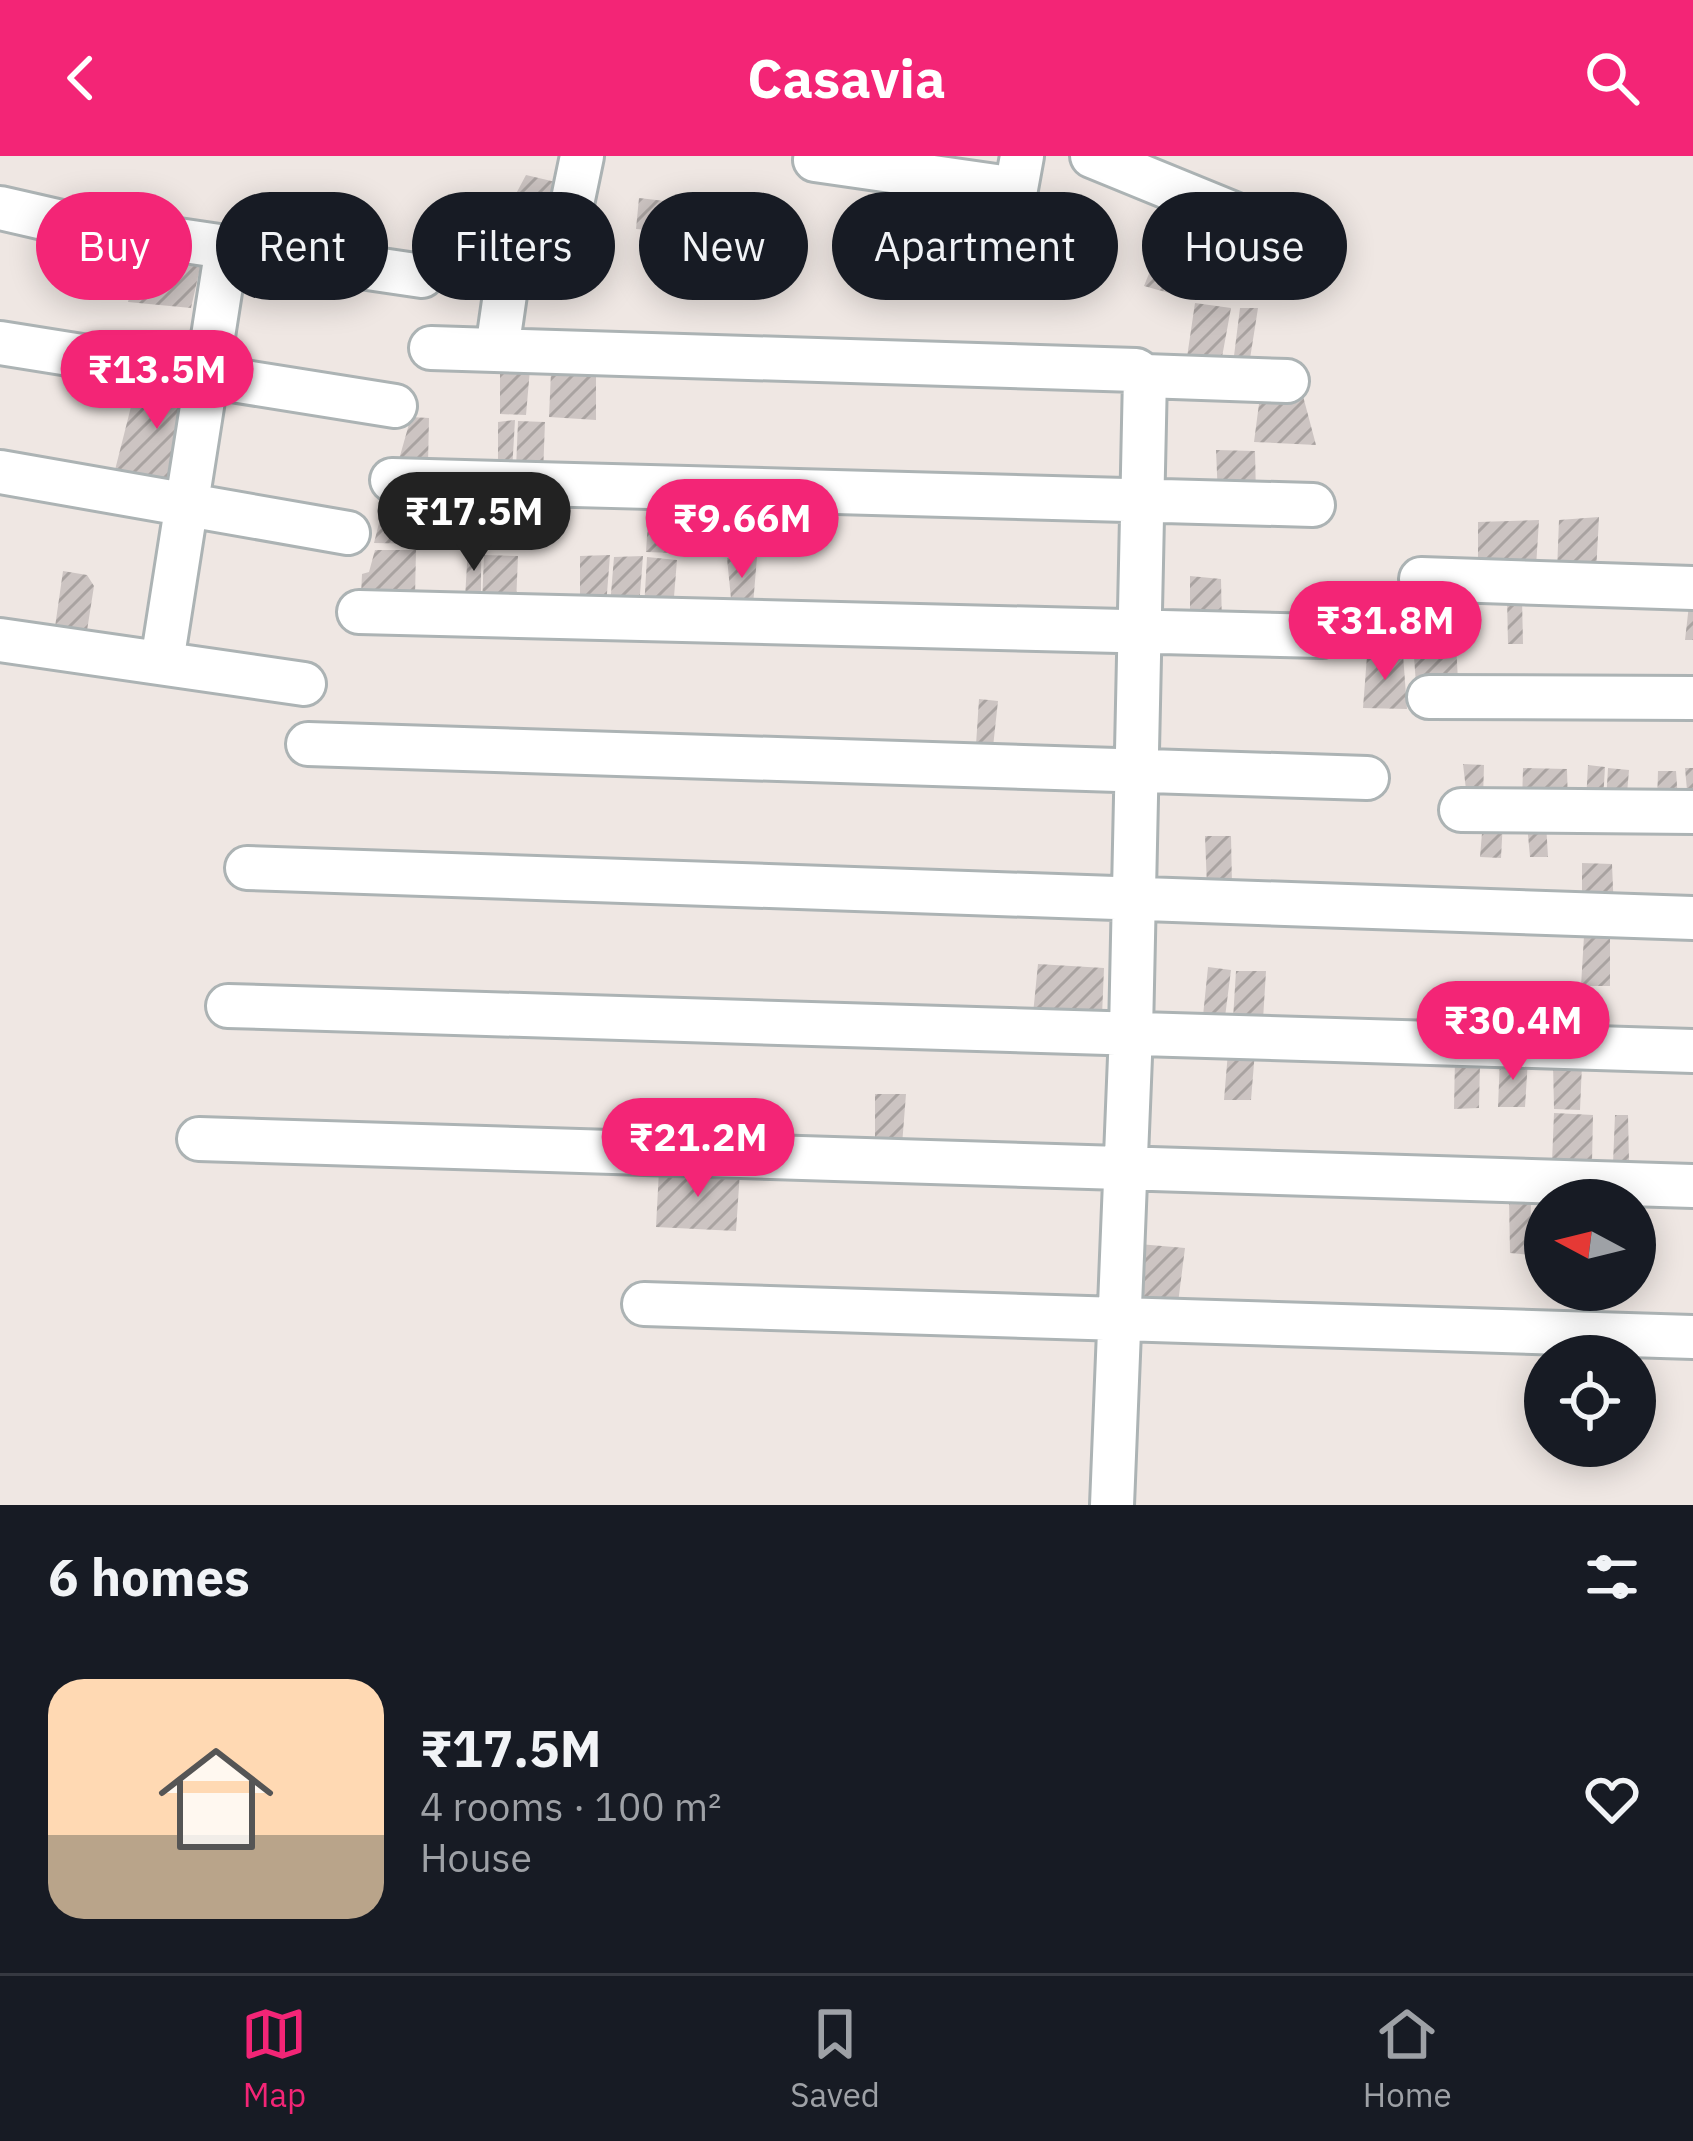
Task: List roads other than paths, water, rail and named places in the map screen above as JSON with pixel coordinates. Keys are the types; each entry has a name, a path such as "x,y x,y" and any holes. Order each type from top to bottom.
{"street":[{"path":"575,192 582,156"},
{"path":"1092,156 1181,192"},
{"path":"815,160 1019,172"},
{"path":"0,208 216,245"},
{"path":"162,662 219,300"},
{"path":"497,350 504,300"},
{"path":"0,343 395,406"},
{"path":"430,348 1136,370 1145,376 1287,381"},
{"path":"1112,1505 1143,632 1145,376"},
{"path":"0,472 348,532"},
{"path":"392,480 1313,505"},
{"path":"1420,579 1693,587"},
{"path":"359,612 1322,636"},
{"path":"0,640 304,685"},
{"path":"1429,697 1693,698"},
{"path":"308,744 1367,778"},
{"path":"1461,810 1693,812"},
{"path":"247,868 1693,917"},
{"path":"227,1006 1693,1051"},
{"path":"199,1139 1693,1186"},
{"path":"644,1304 1693,1337"}]}
